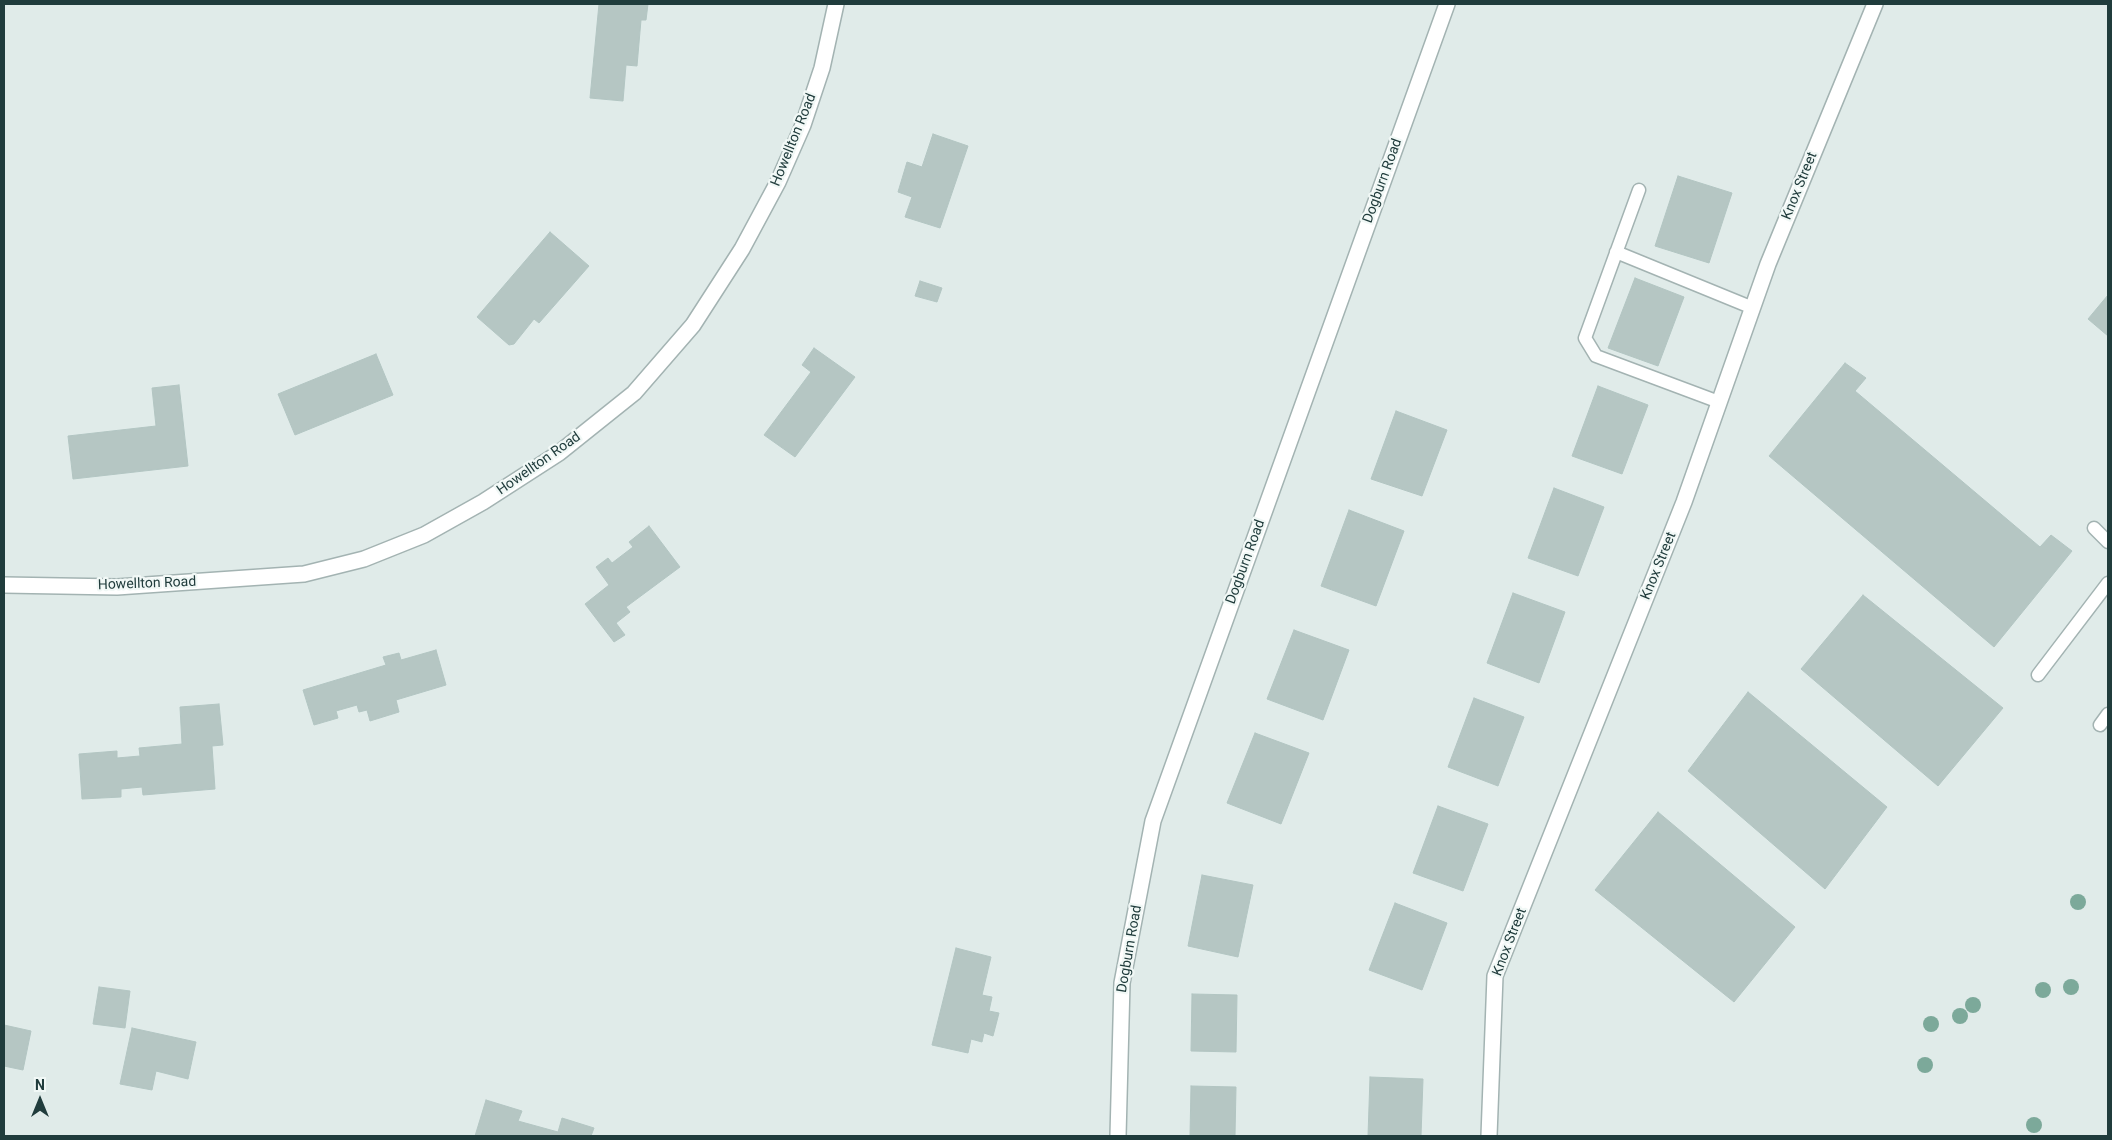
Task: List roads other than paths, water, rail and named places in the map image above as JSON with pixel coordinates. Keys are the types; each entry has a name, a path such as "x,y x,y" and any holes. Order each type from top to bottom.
{"street":[{"name":"Howellton Road","path":"4,584 117,587 304,574 364,559 424,534 483,502 559,454 634,393 693,325 742,249 778,182 803,126 822,68 836,4"},
{"name":"Dogburn Road","path":"1118,1136 1122,983 1153,821 1447,4"},
{"name":"Knox Street","path":"1489,1136 1495,976 1684,502 1768,264 1874,4"}],"lane":[{"path":"1639,190 1585,338 1596,356 1720,402"},
{"path":"1616,252 1753,308"},
{"path":"2094,528 2108,542"},
{"path":"2038,675 2108,583"},
{"path":"2100,726 2108,714"}]}
